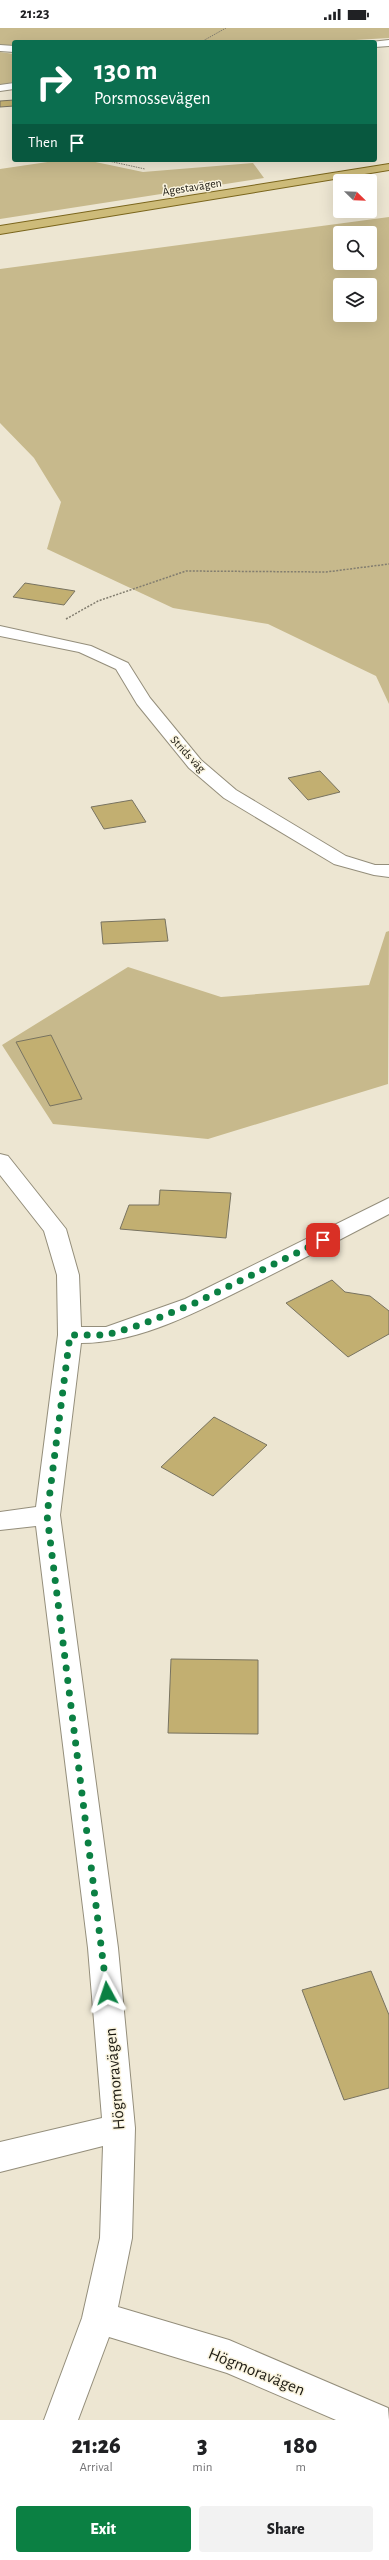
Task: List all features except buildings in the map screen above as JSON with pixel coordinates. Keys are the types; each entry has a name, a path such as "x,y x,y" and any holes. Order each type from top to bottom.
{"main road":[{"name":"Ågestavägen","path":"0,230 389,167"}],"street":[{"path":"377,44 389,43"},
{"path":"0,48 12,50"},
{"path":"0,88 12,86"},
{"name":"Strids väg","path":"0,632 36,637 84,649 122,666 143,700 195,764 230,794 255,811 340,860 374,870 389,871"},
{"name":"Högmoravägen","path":"0,1161 55,1229 68,1275 70,1335 47,1515 103,1948 119,2128 116,2238 99,2318 229,2357 376,2420"},
{"path":"70,1335 106,1335 140,1325 193,1304 311,1246 389,1205"},
{"path":"0,1521 47,1515"},
{"path":"0,2157 119,2128"},
{"path":"61,2420 99,2318"}],"path":[{"path":"205,40 226,28"},
{"path":"110,162 145,169"},
{"path":"36,637 98,601 186,571 326,572 389,564"}],"shaded area":[{"path":"0,28 389,28 389,38 355,40 12,40 12,47 0,45"},
{"path":"0,52 12,54 12,82 0,85"},
{"path":"47,162 96,162 143,172 253,163 264,178 0,219 0,169"},
{"path":"389,217 389,704 376,676 268,624 173,608 47,549 61,502 34,458 0,423 0,269"},
{"path":"389,931 388,1084 208,1139 53,1124 2,1045 128,967 221,997 369,985 386,932"}],"route":[{"path":"107,1993 103,1948 47,1515 70,1335 106,1335 140,1325 193,1304 323,1240"}]}
